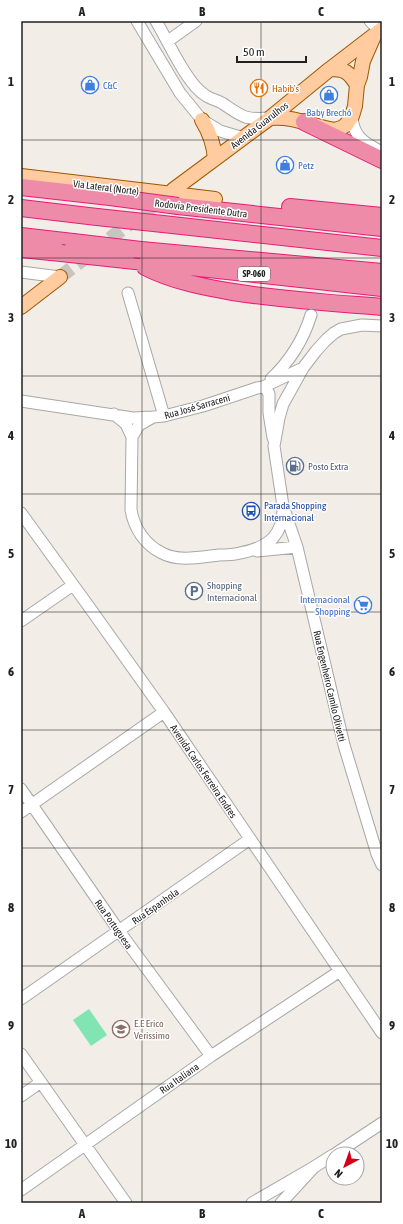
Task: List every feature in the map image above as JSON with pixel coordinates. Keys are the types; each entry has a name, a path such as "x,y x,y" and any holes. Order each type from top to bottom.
{"highway":[{"path":"304,122 382,160"},
{"name":"Rodovia Presidente Dutra","path":"21,187 382,228"},
{"path":"184,206 215,200 382,216"},
{"name":"Rodovia Presidente Dutra","path":"21,208 382,248"},
{"name":"SP-060","path":"21,236 67,247 134,257 382,288"},
{"name":"SP-060","path":"21,249 67,247"},
{"path":"134,257 150,269 167,277 200,287 286,299 382,307"},
{"name":"SP-060","path":"134,257 382,272"}],"main road":[{"name":"Avenida Guarulhos","path":"173,190 270,118 377,29"},
{"path":"270,118 288,118 334,130 346,125 352,116 355,106 357,85 363,61 377,29"},
{"path":"330,69 343,70 350,75 357,85"},
{"path":"202,120 212,138 215,159"},
{"name":"Via Lateral (Norte)","path":"21,176 215,200"},
{"path":"21,307 60,277"}],"street":[{"path":"137,21 180,93 202,120 220,131 244,138"},
{"path":"156,21 168,40 185,73 205,96 218,100 243,117 255,120 270,118"},
{"path":"168,40 196,21"},
{"path":"180,93 193,83"},
{"path":"352,116 353,126 360,138 370,146 382,152"},
{"path":"21,272 60,277"},
{"path":"128,293 164,416"},
{"path":"274,446 270,420 269,394 266,388 263,387 295,352 306,332 311,314"},
{"name":"Rua Engenheiro Camilo Olivetti","path":"382,326 350,326 334,332 316,351 303,368 283,404 274,446 284,506 297,547 344,745 377,854 382,865"},
{"name":"Rua José Sarraceni","path":"21,401 133,418 164,416 203,406 263,387 303,368"},
{"path":"114,414 126,424 132,437 132,516 137,529 148,543 161,553 176,557 197,557 241,554 297,547"},
{"path":"132,437 139,425 152,417"},
{"path":"241,554 261,546 273,538 280,527 283,518 284,506"},
{"name":"Avenida Carlos Ferreira Endres","path":"21,513 74,584 164,712 382,1033"},
{"path":"21,621 74,584"},
{"path":"21,812 164,712"},
{"name":"Rua Portuguesa","path":"21,789 119,931 211,1056"},
{"name":"Rua Espanhola","path":"21,999 250,839"},
{"name":"Rua Italiana","path":"21,1190 211,1056 340,971"},
{"path":"21,1054 126,1203"},
{"path":"21,1096 41,1082"},
{"path":"346,1146 382,1123"},
{"path":"260,1201 325,1160"},
{"path":"281,1203 314,1167"}],"green space":[{"path":"89,1009 107,1035 91,1046 73,1020"}],"tunnel":[{"path":"60,277 163,198"}],"place":[{"name":"C&C","path":"90,85"},
{"name":"Habib's","path":"259,88"},
{"name":"Baby Brechó","path":"329,95"},
{"name":"Petz","path":"285,165"},
{"name":"Posto Extra","path":"295,466"},
{"name":"Parada Shopping Internacional","path":"251,511"},
{"name":"Shopping Internacional","path":"194,591"},
{"name":"Internacional Shopping","path":"363,605"},
{"name":"E.E Erico Verissimo","path":"121,1029"}]}
